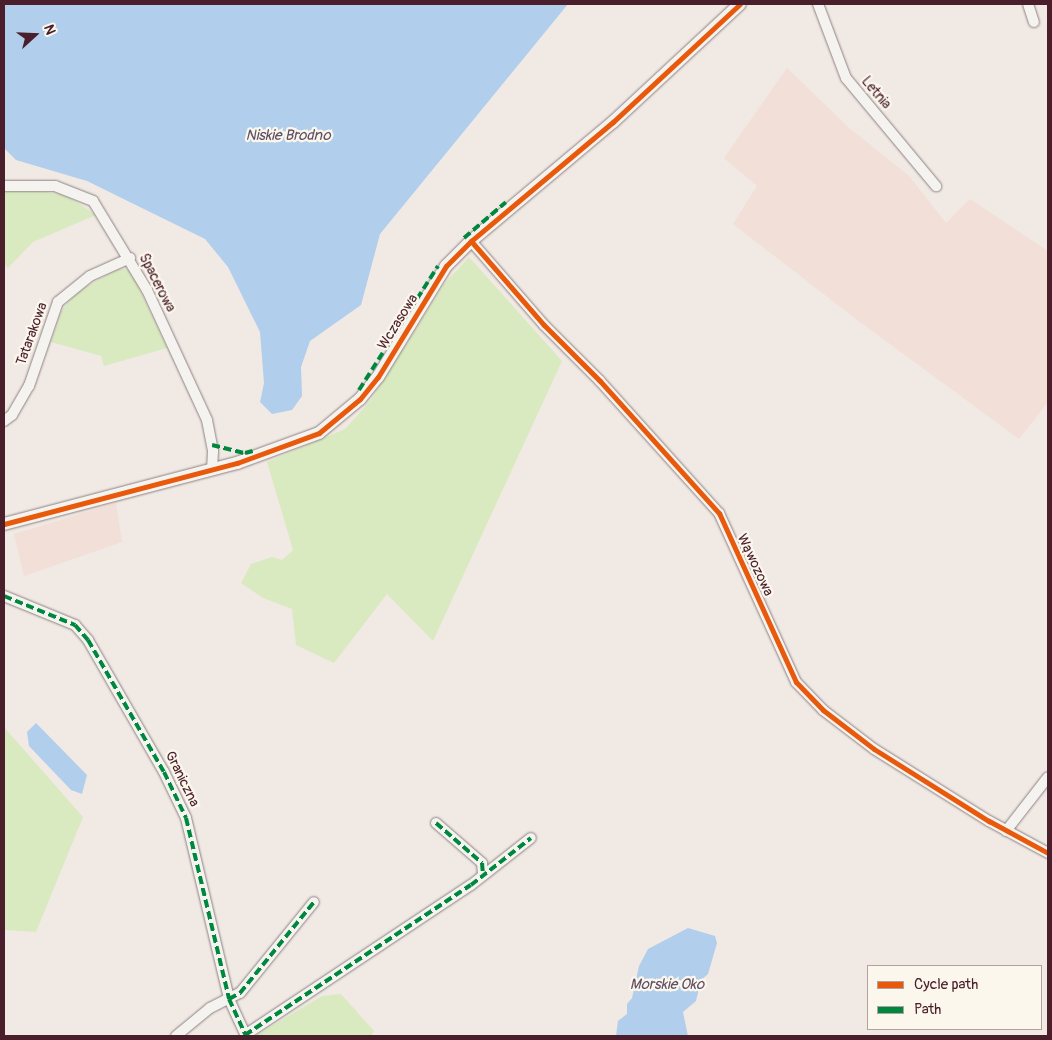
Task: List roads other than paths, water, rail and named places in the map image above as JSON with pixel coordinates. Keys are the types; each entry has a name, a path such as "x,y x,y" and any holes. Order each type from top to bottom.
{"street":[{"name":"Wczasowa","path":"4,524 212,469 318,433 360,399 378,377 446,266 471,241 613,122 740,4"},
{"name":"Letnia","path":"818,4 846,78 936,186"},
{"path":"1028,4 1034,22"},
{"name":"Spacerowa","path":"4,186 55,186 93,201 130,258 207,420 213,450 212,469"},
{"name":"Wąwozowa","path":"471,241 544,325 600,381 719,513 796,682 823,710 874,749 1006,831 1048,854"},
{"name":"Tatarakowa","path":"4,421 12,415 28,386 58,302 90,276 130,258"},
{"name":"Graniczna","path":"4,596 75,625 88,640 164,772 186,818 229,999 245,1036"},
{"path":"1006,831 1048,776"},
{"path":"436,823 482,863 483,875"},
{"path":"245,1036 483,875 531,838"},
{"path":"176,1036 210,1008 240,992 314,902"}],"water":[{"name":"Niskie Brodno","path":"4,4 568,4 380,234 361,305 310,341 301,367 302,396 292,410 272,414 260,402 264,383 260,332 228,267 205,239 87,181 16,160 4,148"},
{"path":"36,723 87,775 82,794 71,790 29,746 27,732"},
{"name":"Morskie Oko","path":"688,928 715,936 717,943 708,974 701,980 696,1001 683,1012 688,1036 616,1036 618,1021 627,1014 627,1004 632,998 639,966 648,949"}]}
